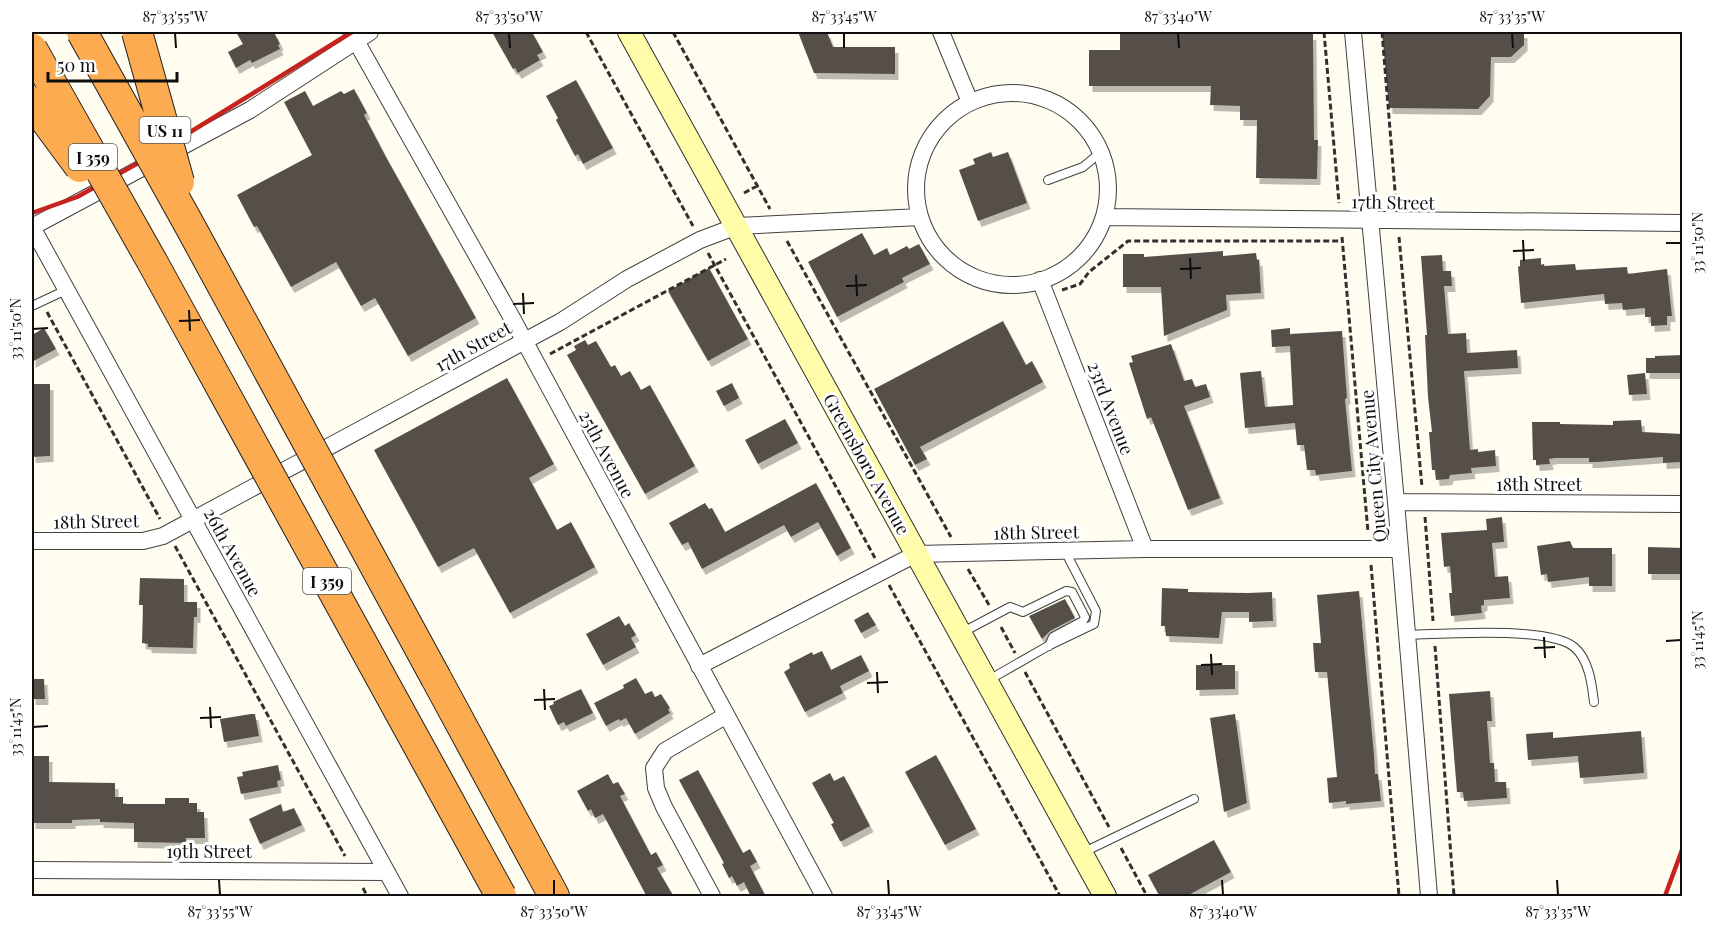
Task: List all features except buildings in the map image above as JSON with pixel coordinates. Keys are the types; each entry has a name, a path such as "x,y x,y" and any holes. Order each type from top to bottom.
{"highway":[{"name":"I 359","path":"82,32 554,897"},
{"name":"US 11","path":"137,32 191,228"},
{"name":"I 359","path":"32,49 154,265 501,897"},
{"path":"32,102 154,265"}],"main road":[{"name":"Greensboro Avenue","path":"628,32 1105,897"}],"street":[{"path":"941,32 970,102"},
{"name":"Queen City Avenue","path":"1353,32 1429,897"},
{"path":"32,227 250,110 359,34"},
{"name":"25th Avenue","path":"359,34 824,897"},
{"path":"1013,93 1032,95 1052,101 1069,111 1084,124 1101,152 1108,180 1108,199 1097,234 1083,254 1043,288 991,282 971,276 939,252 929,238 920,217 916,199 916,181 920,160 940,125 955,111 970,102 993,94 1013,93"},
{"name":"17th Street","path":"194,521 560,322 627,279 700,240 737,226 920,217"},
{"name":"17th Street","path":"1104,217 1398,222 1683,223"},
{"name":"26th Avenue","path":"32,227 400,897"},
{"name":"23rd Avenue","path":"1043,288 1145,549"},
{"name":"18th Street","path":"1396,502 1683,504"},
{"name":"18th Street","path":"32,541 143,541 194,521"},
{"name":"18th Street","path":"699,666 916,554 1145,549 1400,549"},
{"path":"712,897 664,807 656,788 654,768 665,751 725,716"},
{"name":"19th Street","path":"32,870 387,872"}],"lane":[{"path":"1048,180 1083,167 1101,152"},
{"path":"32,306 66,290"},
{"path":"986,681 1048,646 1094,624 1096,611 1065,551"},
{"path":"959,634 1010,607 1023,612 1066,591 1071,592 1085,617 1083,621 1053,638 1048,646"},
{"path":"1407,635 1494,632 1530,635 1561,641 1574,647 1581,657 1591,679 1594,702"},
{"path":"1081,853 1194,798"}],"path":[{"path":"586,32 1060,897"},
{"path":"673,32 1147,897"},
{"path":"1324,32 1399,897"},
{"path":"1382,32 1434,634 1454,897"},
{"path":"744,193 758,186"},
{"path":"1043,288 1080,284 1089,272 1128,241 1342,242"},
{"path":"535,362 726,259"},
{"path":"42,302 367,897"}],"railway":[{"path":"32,213 77,197 158,152 352,32"},
{"path":"1665,896 1682,850"}]}
